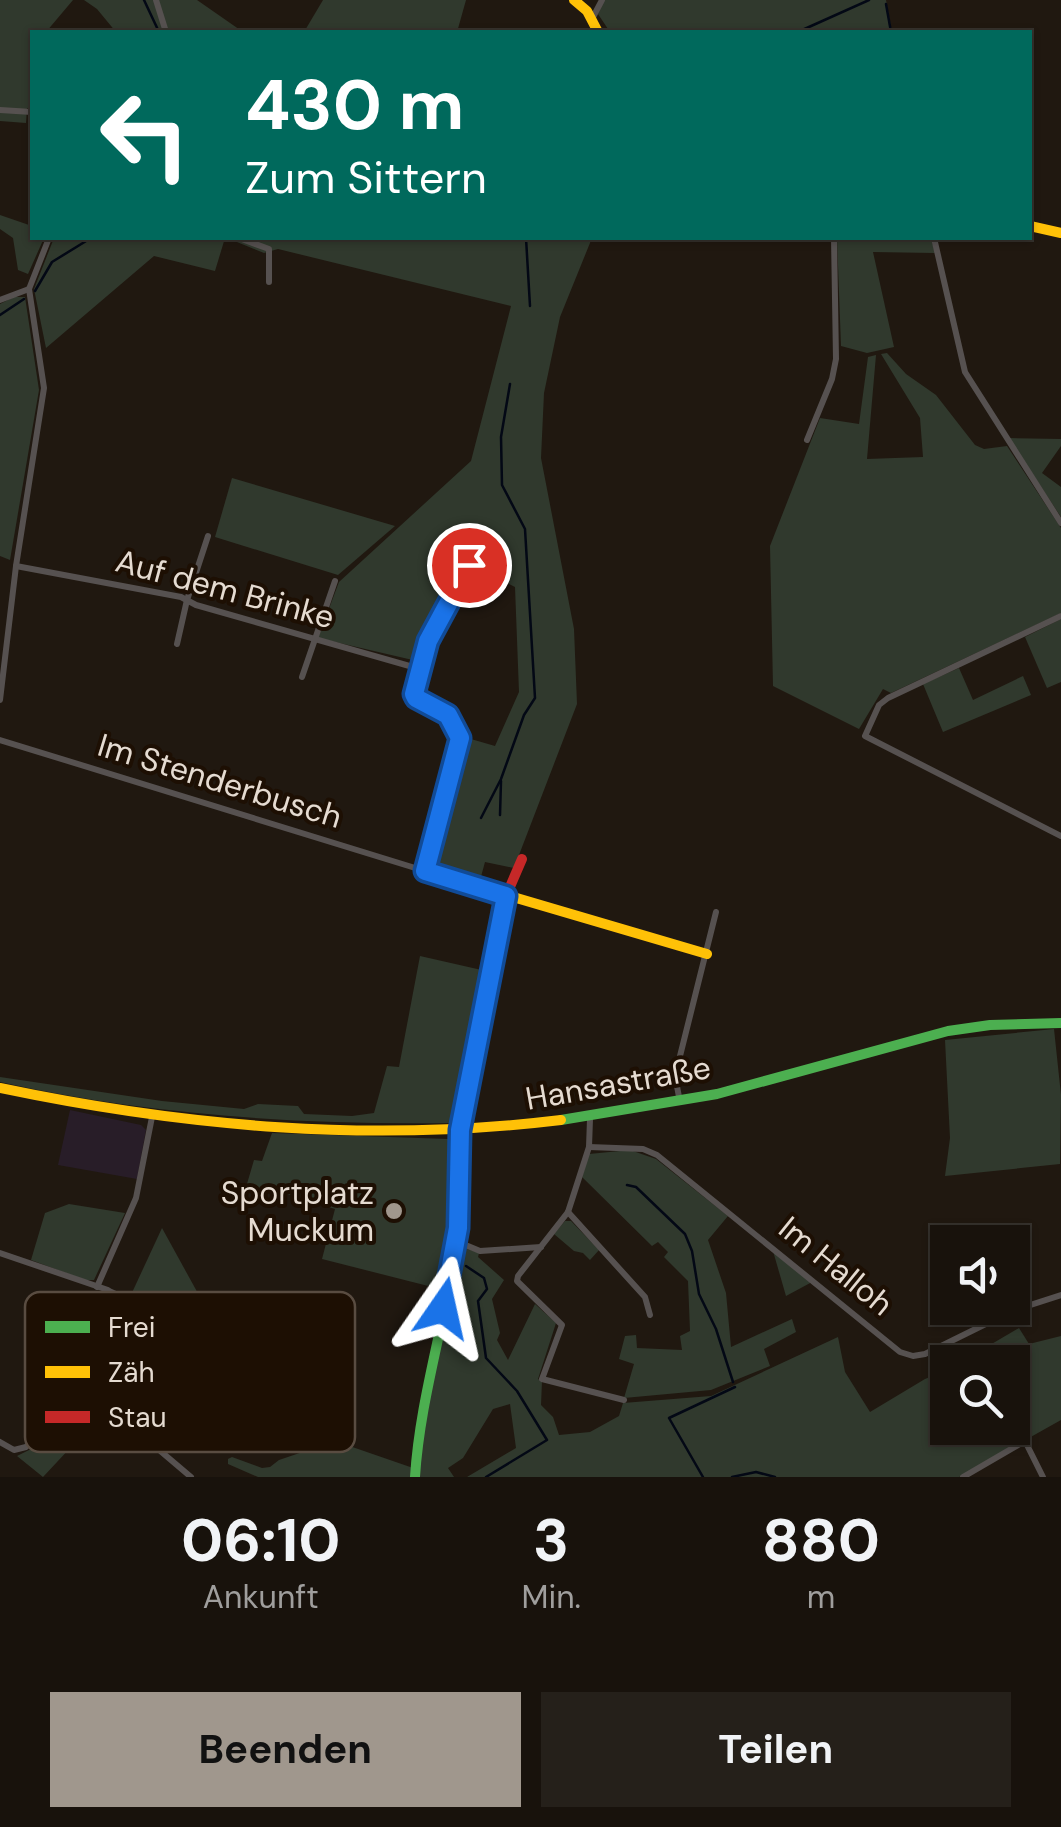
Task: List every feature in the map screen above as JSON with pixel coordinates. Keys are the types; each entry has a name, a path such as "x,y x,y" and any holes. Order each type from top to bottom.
{"street":[{"path":"156,0 165,30"},
{"path":"574,0 597,30"},
{"path":"592,19 602,0"},
{"path":"0,110 30,112"},
{"path":"1032,227 1061,234"},
{"path":"0,700 44,388 29,288 48,240"},
{"path":"244,240 269,249 269,282"},
{"path":"807,440 836,359 834,240"},
{"path":"934,240 965,372 1061,523"},
{"path":"0,300 29,288"},
{"path":"178,644 187,600 208,536"},
{"path":"469,565 428,641 420,669 416,698 448,715 460,738 425,871 707,954"},
{"name":"Auf dem Brinke","path":"16,566 166,593 420,669"},
{"path":"302,678 335,581"},
{"path":"1061,616 888,698 878,705 865,736 1061,836"},
{"name":"Im Stenderbusch","path":"0,740 425,871"},
{"path":"415,1477 417,1442 456,1241 460,1130 506,896 522,860"},
{"path":"680,1102 676,1076 716,912"},
{"name":"Hansastraße","path":"0,1088 152,1116 269,1128 460,1130 590,1120 680,1102 936,1033 1010,1024 1061,1023"},
{"path":"97,1287 136,1198 152,1116"},
{"path":"590,1120 588,1147 568,1212 517,1282 562,1325 542,1379 624,1400"},
{"name":"Im Halloh","path":"588,1147 643,1150 657,1155 900,1352 925,1354 1012,1310 1061,1295"},
{"path":"568,1212 645,1298 650,1315"},
{"path":"456,1241 480,1251 541,1247"},
{"path":"0,1254 112,1292"},
{"path":"963,1477 1025,1441 1043,1477"},
{"path":"0,1442 14,1450 25,1446"},
{"path":"162,1452 191,1477"}],"shaded area":[{"path":"70,1110 141,1125 146,1130 137,1179 58,1165"}],"green space":[{"path":"0,0 73,0 48,30 30,30 30,108 26,123 0,121"},
{"path":"84,0 197,0 240,30 114,30"},
{"path":"323,0 466,0 458,30 305,30"},
{"path":"604,0 886,0 892,30 609,30 598,14"},
{"path":"0,215 30,225 30,240 43,240 28,274 18,270 13,238 0,229"},
{"path":"53,240 224,240 215,271 154,256 46,348 34,289"},
{"path":"232,240 591,240 560,317 544,393 541,458 574,629 577,704 514,868 485,862 479,884 430,870 430,858 464,737 495,746 519,692 515,587 465,562 422,640 417,661 318,638 339,582 471,461 511,306 278,249 264,253"},
{"path":"837,240 932,240 935,253 873,252 894,347 867,353 841,346"},
{"path":"25,297 39,390 10,560 0,556 0,304"},
{"path":"887,353 906,374 936,395 975,445 984,449 1007,446 1061,528 1061,613 891,693 883,689 859,729 773,686 770,546 820,418 859,424 868,357 876,355 867,459 923,457 920,418 881,354"},
{"path":"1009,438 1061,439 1061,446 1042,473 1061,487 1061,517"},
{"path":"232,478 395,526 338,575 215,537"},
{"path":"1061,619 1061,682 1047,688 1025,637"},
{"path":"959,668 973,700 1023,676 1031,695 943,732 923,684"},
{"path":"420,956 486,971 455,1120 451,1123 224,1116 112,1103 0,1082 0,1077 244,1109 258,1104 298,1106 304,1114 374,1113 387,1066 399,1067"},
{"path":"1054,1029 1061,1095 1060,1164 945,1176 950,1138 945,1040"},
{"name":"Sportplatz Muckum","path":"272,1133 448,1139 455,1193 440,1289 322,1259 335,1209 275,1190 244,1194 254,1160 262,1161"},
{"path":"630,1150 656,1159 728,1216 708,1240 726,1293 731,1347 792,1319 796,1332 764,1349 770,1366 711,1390 624,1398 634,1364 619,1359 625,1336 636,1335 637,1348 682,1350 680,1336 690,1331 688,1281 664,1257 668,1252 658,1242 652,1246 582,1177 589,1154"},
{"path":"69,1204 125,1213 94,1280 31,1260 45,1213"},
{"path":"565,1221 571,1221 599,1250 590,1260 554,1234"},
{"path":"162,1228 197,1292 132,1292"},
{"path":"462,1247 479,1253 478,1257 504,1280 492,1299 500,1333 497,1340 508,1360 535,1304 556,1323 538,1379 542,1381 541,1405 553,1417 559,1435 590,1432 619,1416 623,1403 711,1396 838,1337 845,1372 870,1412 930,1377 930,1445 1016,1445 959,1477 467,1477 516,1448 510,1404 493,1409 463,1458 448,1468 454,1477 258,1477 228,1464 228,1459 262,1468 303,1452 355,1452 355,1448 416,1469 458,1248"},
{"path":"773,1251 812,1282 786,1296"},
{"path":"1019,1328 1029,1344 1061,1336 1061,1420 1030,1437 1030,1345 990,1345"},
{"path":"25,1452 66,1452 43,1477 17,1456"}],"waterway":[{"path":"144,0 158,30"},
{"path":"802,30 869,0"},
{"path":"886,4 891,30"},
{"path":"35,291 52,262 88,240"},
{"path":"526,240 530,306"},
{"path":"0,315 24,299"},
{"path":"481,818 501,779 524,715 535,698 525,529 502,485 501,437 510,384"},
{"path":"500,815 501,781"},
{"path":"627,1185 636,1187 685,1234 699,1294 716,1329 733,1382"},
{"path":"466,1266 484,1278 487,1289 478,1301 486,1358 517,1391 547,1440 486,1477"},
{"path":"703,1477 669,1418 735,1387"},
{"path":"732,1477 756,1472 775,1477"}],"traffic: fast":[{"path":"561,1120 717,1094 948,1031 990,1025 1061,1023"},
{"path":"415,1477 422,1418 456,1242 464,1104"}],"traffic: slow":[{"path":"574,0 587,11 597,30"},
{"path":"1032,226 1061,233"},
{"path":"469,565 428,641 415,693 416,698 448,715 460,739 425,871 707,954"},
{"path":"0,1088 139,1113 279,1127 419,1130 561,1120"}],"traffic: jam":[{"path":"464,1104 506,896 522,859"}],"place":[{"name":"Sportplatz Muckum","path":"394,1211"}],"route":[{"path":"443,1308 458,1228 460,1130 506,896 425,871 460,738 448,715 414,694 428,641 469,565"}]}
